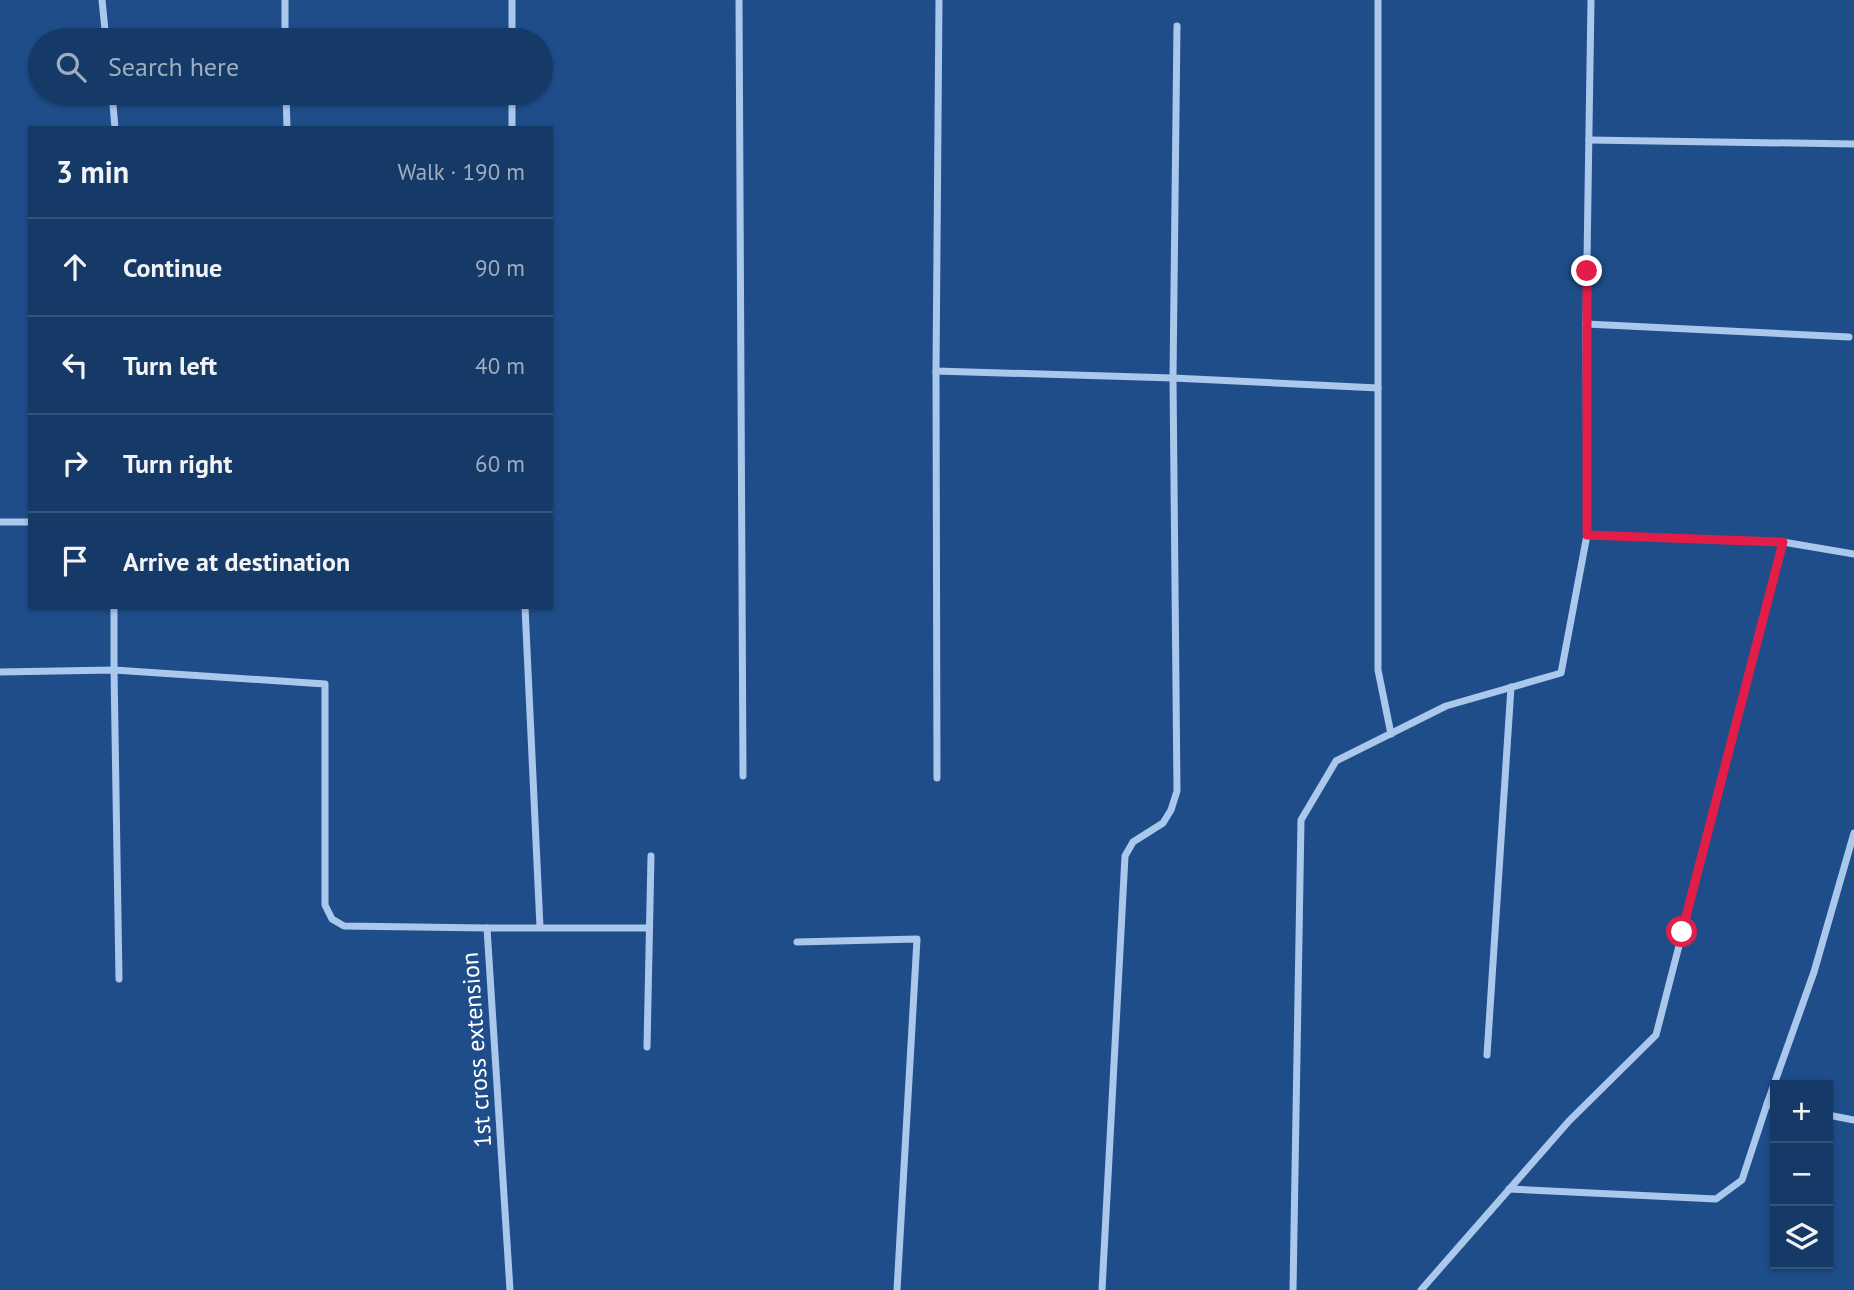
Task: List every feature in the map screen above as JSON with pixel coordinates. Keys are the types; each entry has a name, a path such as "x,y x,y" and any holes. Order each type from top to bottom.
{"street":[{"path":"102,0 105,28"},
{"path":"285,0 285,28"},
{"path":"512,0 512,28"},
{"path":"739,0 743,776"},
{"path":"937,778 939,0"},
{"path":"1378,0 1378,670 1391,734"},
{"path":"1293,1290 1301,820 1336,761 1446,706 1561,673 1587,535 1586,324 1591,0"},
{"path":"1102,1290 1125,856 1133,842 1163,823 1171,810 1177,791 1173,378 1177,26"},
{"path":"113,105 115,126"},
{"path":"286,105 287,126"},
{"path":"512,105 512,126"},
{"path":"1589,140 1854,144"},
{"path":"1586,324 1849,337"},
{"path":"936,371 1173,378 1378,388"},
{"path":"0,522 28,522"},
{"path":"1587,535 1783,542 1854,554"},
{"path":"1421,1290 1569,1121 1656,1035 1783,542"},
{"path":"114,609 119,979"},
{"path":"526,609 540,927"},
{"path":"0,672 114,670 325,684 325,905 332,919 344,926 487,928"},
{"path":"1487,1055 1511,687"},
{"path":"1779,1080 1854,833"},
{"path":"647,1047 651,856"},
{"name":"1st cross extension","path":"510,1290 487,928 648,928"},
{"path":"797,942 917,939 897,1290"},
{"path":"1509,1189 1716,1199 1742,1180 1770,1108"},
{"path":"1833,1116 1854,1120"}],"route":[{"path":"1587,271 1587,535 1783,542 1682,932"}]}
